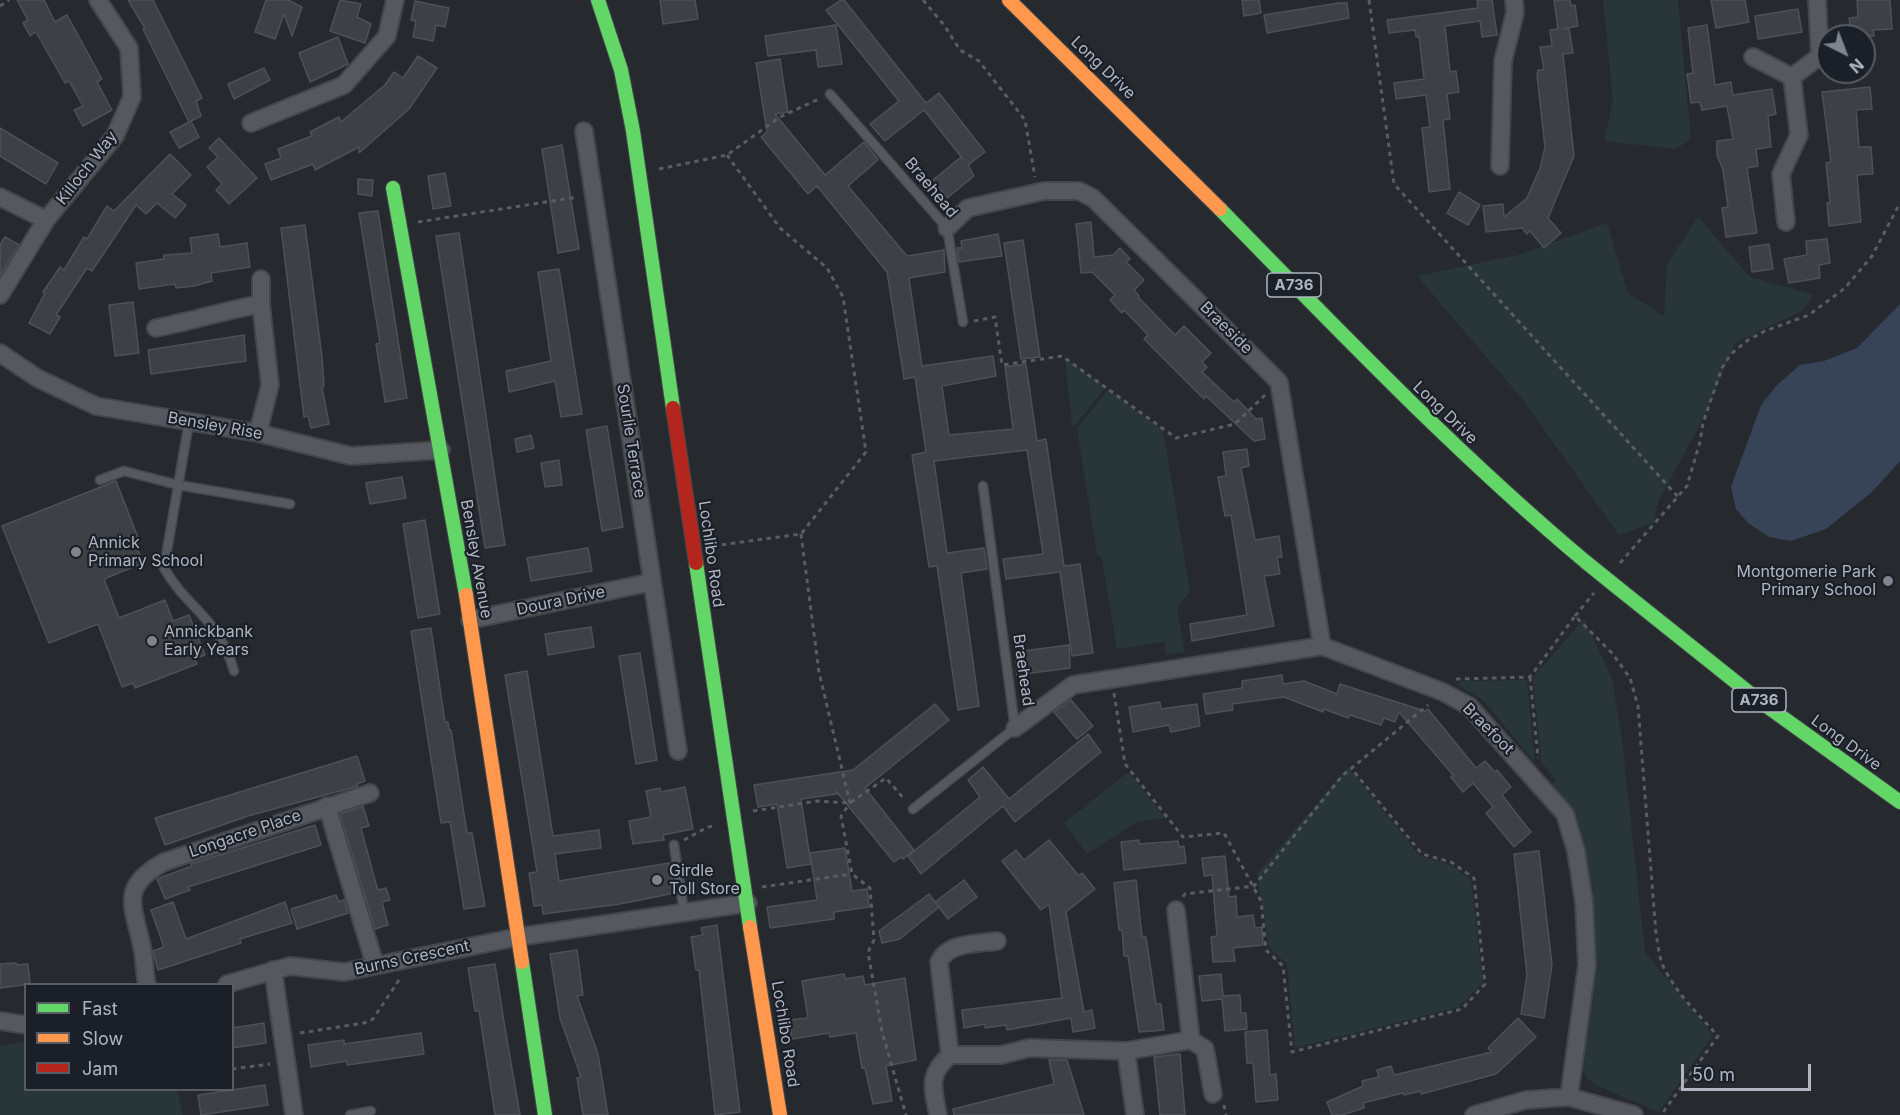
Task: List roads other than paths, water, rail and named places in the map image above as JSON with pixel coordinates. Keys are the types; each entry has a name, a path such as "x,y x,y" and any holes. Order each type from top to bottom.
{"street":[{"name":"Killoch Way","path":"0,295 45,220 115,136 132,97 129,48 98,0"},
{"path":"251,123 344,85 387,36 395,0"},
{"name":"Lochlibo Road","path":"598,0 621,70 639,173 780,1115"},
{"name":"Long Drive","path":"1009,0 1160,146 1375,369 1525,511 1757,699 1900,802"},
{"path":"1500,166 1503,61 1515,13 1514,0"},
{"path":"1792,77 1820,56 1817,0"},
{"path":"1753,57 1792,77"},
{"path":"1786,222 1781,174 1798,135 1792,77"},
{"name":"Sourlie Terrace","path":"584,131 678,751"},
{"name":"Bensley Avenue","path":"393,188 470,620 518,937"},
{"name":"Braeside","path":"947,228 968,208 1044,191 1079,191 1093,198 1279,382 1322,646"},
{"path":"0,197 45,220"},
{"path":"258,433 270,385 261,304 261,279"},
{"path":"156,328 194,321 225,310 261,304"},
{"name":"Bensley Rise","path":"0,353 37,378 96,406 258,433 351,456 441,450"},
{"name":"Doura Drive","path":"470,620 652,582"},
{"name":"Braefoot","path":"1015,728 1073,685 1322,646 1443,692 1469,706 1565,814 1576,851 1584,902 1587,965 1569,1098"},
{"name":"Longacre Place","path":"147,983 135,916 130,902 137,884 149,870 164,862 327,806 370,794"},
{"path":"327,806 375,965"},
{"name":"Burns Crescent","path":"230,983 290,966 344,972 518,937 684,912 747,896"},
{"path":"1176,910 1191,1040"},
{"path":"518,937 545,1115"},
{"path":"950,1055 939,962 942,955 951,948 997,941"},
{"path":"273,970 294,1115"},
{"path":"0,1021 24,1025"},
{"path":"938,1115 932,1080 940,1063 950,1055 1001,1054 1029,1048 1126,1051 1191,1040 1205,1049 1214,1094"},
{"path":"1126,1051 1134,1115"},
{"path":"1474,1115 1526,1100 1569,1098 1634,1115"}],"lane":[{"name":"Braehead","path":"830,94 947,228 963,322"},
{"path":"189,422 164,568 173,585 213,625 228,650 234,671"},
{"path":"100,480 124,471 178,485 290,504"},
{"name":"Braehead","path":"913,810 1015,728 983,486"},
{"path":"674,845 684,912"},
{"path":"350,1115 371,1111"}],"water":[{"path":"1900,304 1900,461 1872,492 1826,529 1791,541 1769,537 1748,523 1736,509 1731,487 1761,405 1777,385 1800,365 1824,361 1857,348"}],"place":[{"name":"Annick Primary School","path":"76,552"},
{"name":"Montgomerie Park Primary School","path":"1888,581"},
{"name":"Annickbank Early Years","path":"152,641"},
{"name":"Girdle Toll Store","path":"657,880"}]}
